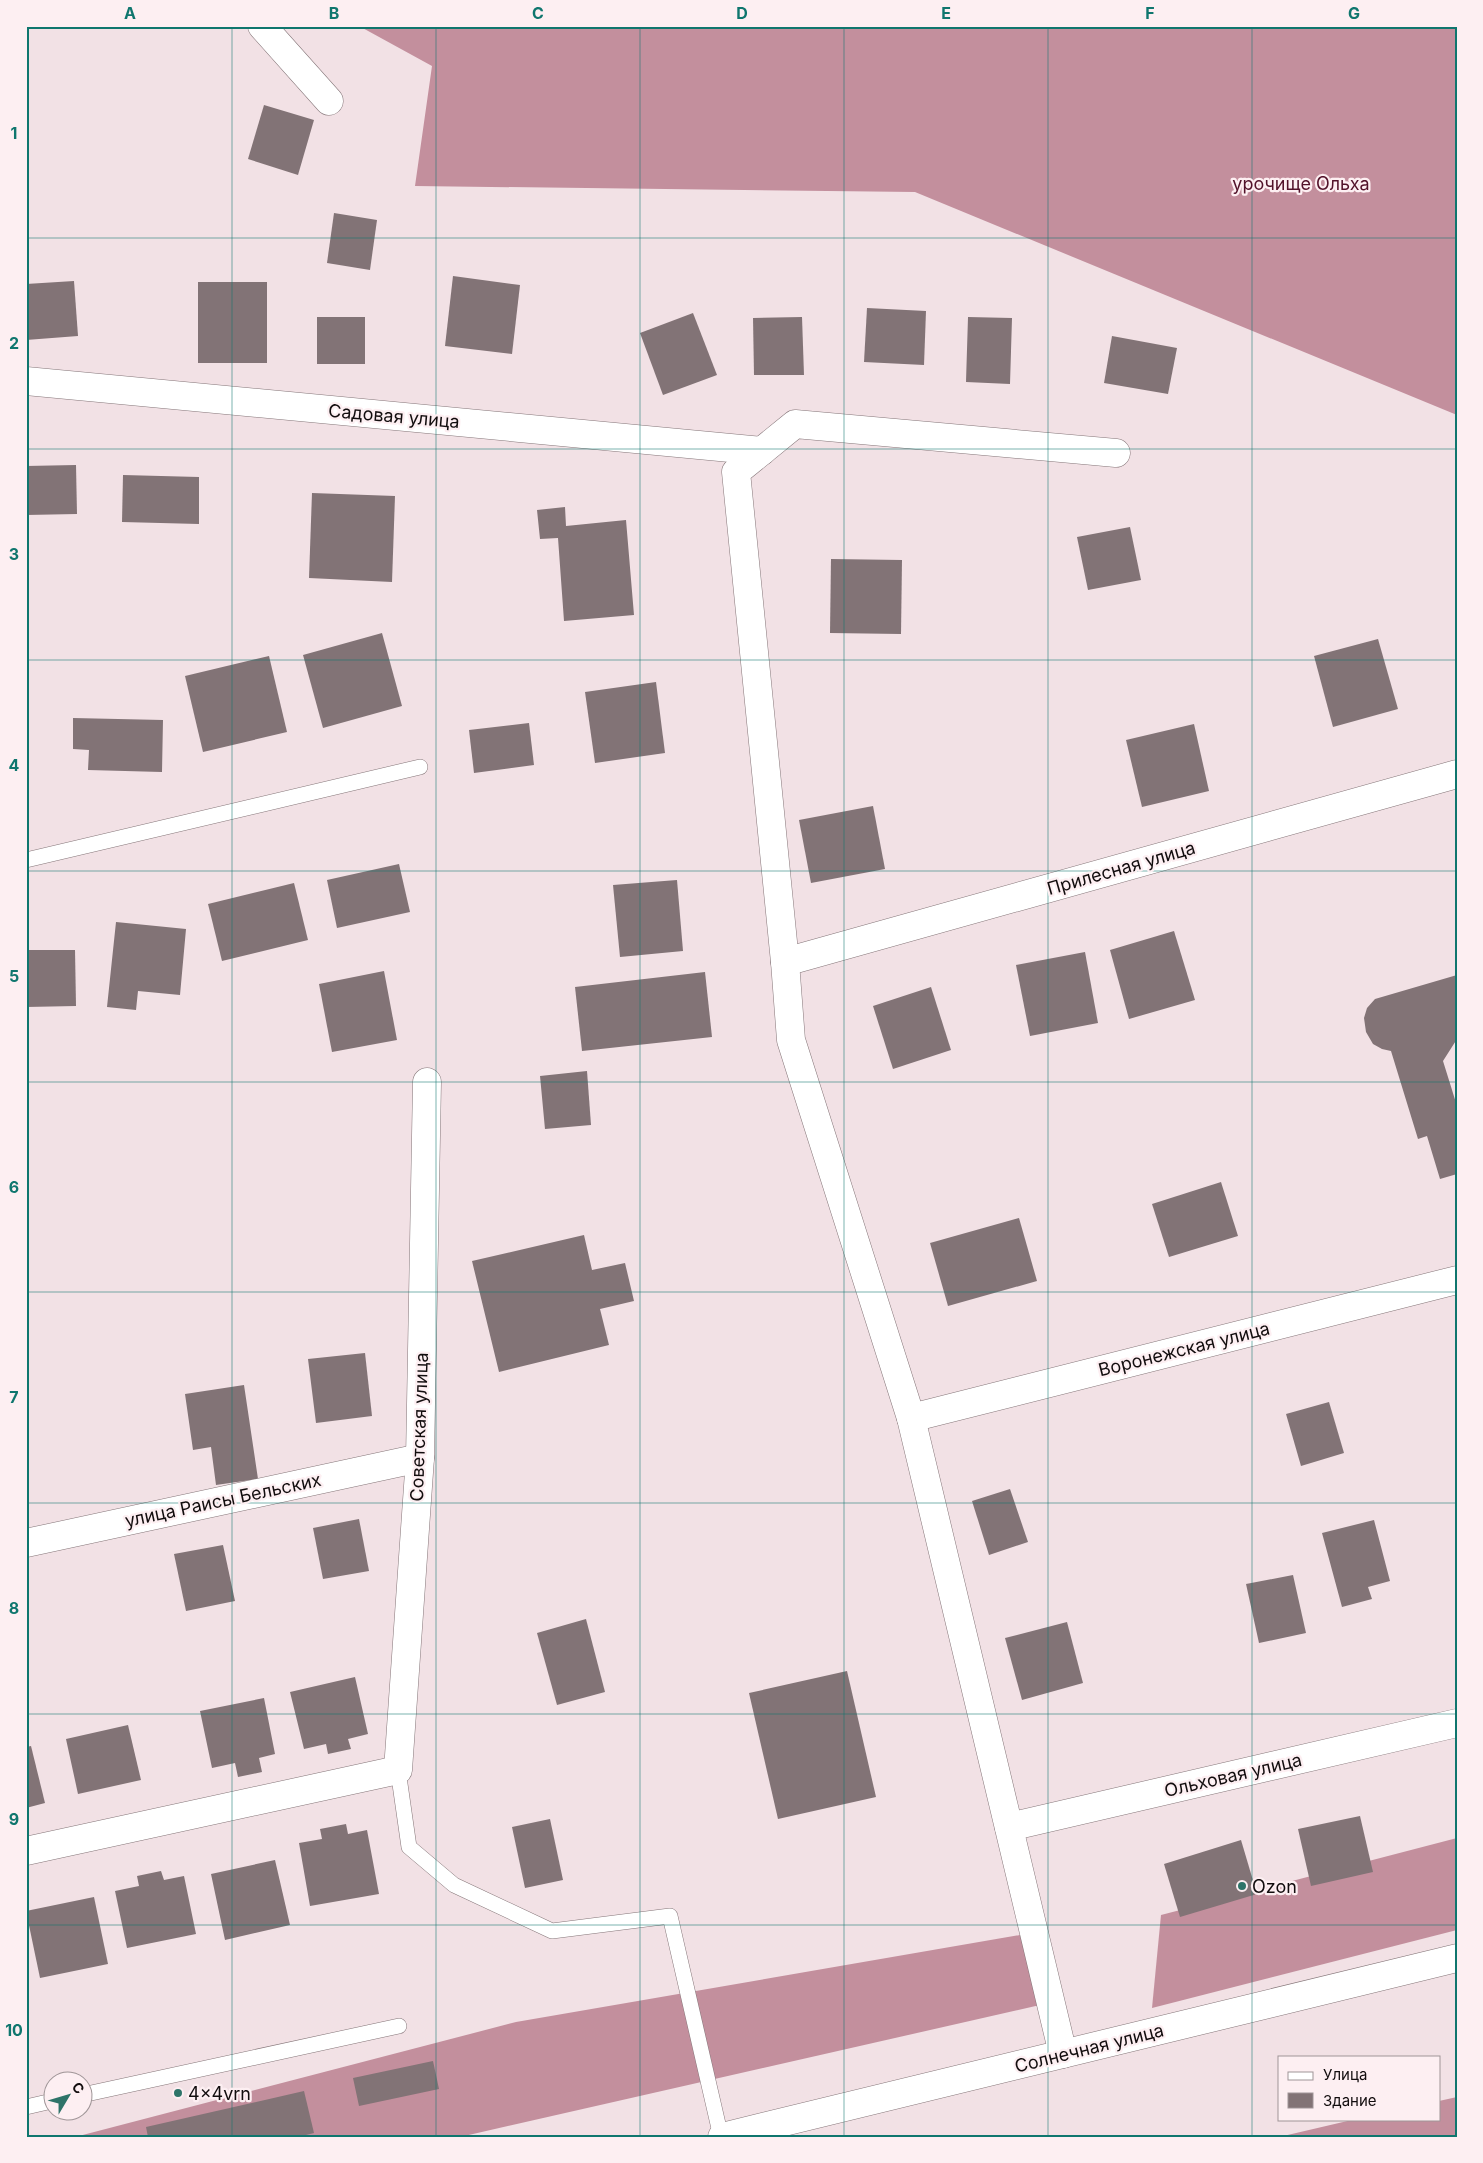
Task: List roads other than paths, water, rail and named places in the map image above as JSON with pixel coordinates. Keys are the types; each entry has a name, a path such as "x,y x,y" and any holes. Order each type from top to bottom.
{"street":[{"path":"262,26 329,101"},
{"name":"Садовая улица","path":"26,381 762,451"},
{"path":"1063,2054 911,1418 791,1040 785,962 736,472 795,424 1116,453"},
{"name":"Прилесная улица","path":"785,962 1457,774"},
{"name":"Советская улица","path":"398,1770 420,1458 427,1082"},
{"name":"Воронежская улица","path":"911,1418 1457,1280"},
{"name":"улица Раисы Бельских","path":"26,1543 420,1458"},
{"name":"Ольховая улица","path":"1008,1826 1457,1723"},
{"path":"26,1850 398,1770"},
{"name":"Солнечная улица","path":"722,2137 1457,1958"}],"lane":[{"path":"26,860 420,767"},
{"path":"398,1770 408,1847 454,1885 552,1931 670,1916 722,2137"},
{"path":"92,2093 399,2026"},
{"path":"26,2107 42,2103"}],"place":[{"name":"Ozon","path":"1242,1886"},
{"name":"4x4vrn","path":"178,2093"}],"park label":[{"name":"урочище Ольха","path":"1301,183"}]}
